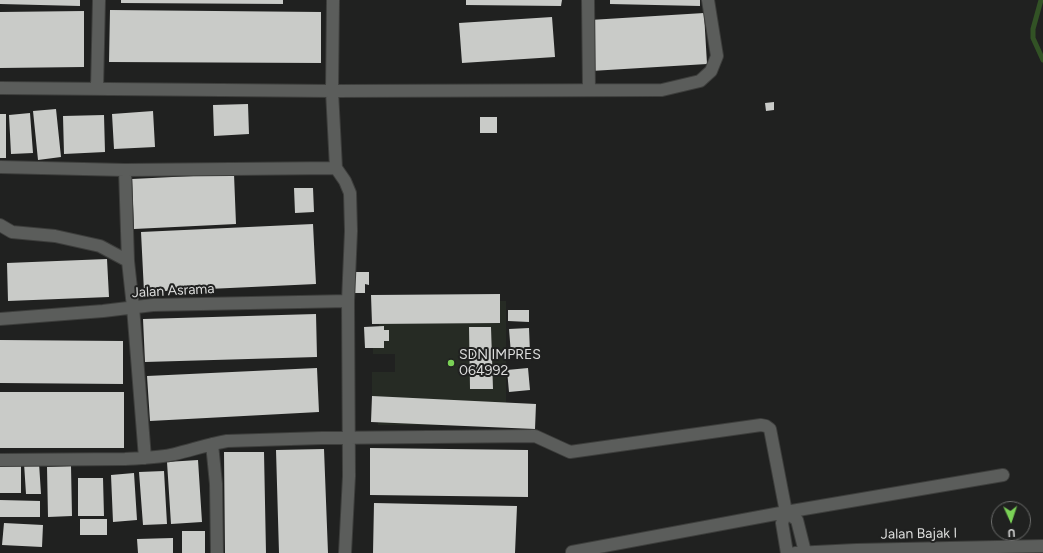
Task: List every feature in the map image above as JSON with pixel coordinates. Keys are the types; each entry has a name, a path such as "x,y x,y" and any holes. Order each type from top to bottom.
{"street":[{"path":"97,89 99,0"},
{"path":"333,0 332,91 336,168 345,181 350,193 351,231 348,301 349,476 345,553"},
{"path":"588,0 589,90"},
{"path":"0,88 332,91 662,90 700,80 712,71 717,56 708,0"},
{"path":"0,167 125,170 336,168"},
{"path":"125,170 128,261 145,458"},
{"path":"0,225 12,232 55,236 100,246 128,261"},
{"name":"Jalan Asrama","path":"0,319 103,311 154,305 348,301"},
{"path":"0,460 145,458 174,454 227,441 322,438 535,436 570,452 761,425 770,429 786,512 782,523 787,553"},
{"path":"212,444 216,484 217,553"},
{"path":"572,552 786,512 1003,475"},
{"path":"786,512 797,520 805,552"},
{"name":"Jalan Bajak I","path":"795,553 1003,550 1043,546"}],"shaded area":[{"name":"SDN IMPRES 064992","path":"379,301 506,301 506,425 378,425 378,398 372,398 372,372 395,372 395,354 373,354 373,329 379,329"}],"building":[{"path":"0,0 80,0 80,6 0,4"},
{"path":"121,0 283,0 283,4 121,3"},
{"path":"466,0 562,0 561,6 466,5"},
{"path":"610,0 700,0 700,6 610,4"},
{"path":"110,10 321,12 321,63 109,62"},
{"path":"84,11 84,67 0,68 0,12"},
{"path":"704,13 707,64 591,71 590,20"},
{"path":"552,17 555,57 462,63 459,23"},
{"path":"774,102 774,110 766,111 765,103"},
{"path":"248,104 249,134 214,136 213,105"},
{"path":"56,109 61,157 38,160 33,111"},
{"path":"153,111 155,147 114,149 112,114"},
{"path":"30,113 33,153 11,154 9,115"},
{"path":"0,114 6,114 6,158 0,158"},
{"path":"104,115 105,152 64,154 63,116"},
{"path":"480,117 497,117 497,133 480,133"},
{"path":"234,174 236,224 134,229 132,179"},
{"path":"294,188 313,188 314,212 295,213"},
{"path":"313,224 316,284 144,292 141,232"},
{"path":"107,259 109,297 8,301 7,263"},
{"path":"354,272 369,272 369,285 365,284 365,293 354,293"},
{"path":"500,294 500,323 372,324 371,295"},
{"path":"508,310 529,310 529,322 508,321"},
{"path":"316,314 317,357 145,362 143,319"},
{"path":"384,326 384,330 389,330 389,341 384,341 384,348 365,348 364,327"},
{"path":"469,327 491,327 493,389 470,389"},
{"path":"529,328 530,353 511,354 509,329"},
{"path":"0,340 123,341 123,384 0,383"},
{"path":"317,368 319,412 150,421 147,376"},
{"path":"528,368 530,390 509,392 507,370"},
{"path":"0,392 124,392 124,448 0,448"},
{"path":"372,396 536,404 535,429 371,422"},
{"path":"370,448 528,450 528,497 370,495"},
{"path":"324,449 328,553 279,553 276,450"},
{"path":"224,452 264,452 266,553 225,553"},
{"path":"198,460 202,522 171,524 167,462"},
{"path":"24,463 39,463 41,494 26,494"},
{"path":"0,466 21,466 21,493 0,493"},
{"path":"71,466 72,516 48,517 47,467"},
{"path":"164,471 167,524 143,525 139,472"},
{"path":"134,473 137,520 113,522 111,475"},
{"path":"78,478 103,478 104,516 78,516"},
{"path":"0,500 40,501 40,517 0,517"},
{"path":"374,503 517,506 515,553 373,553"},
{"path":"80,519 107,519 107,535 80,535"},
{"path":"4,523 43,525 42,547 2,545"},
{"path":"182,531 205,531 205,553 182,553"},
{"path":"173,538 173,553 138,553 137,539"}],"waterway":[{"path":"1041,0 1033,29 1033,38 1043,60"}],"place":[{"name":"SDN IMPRES 064992","path":"451,363"}]}
